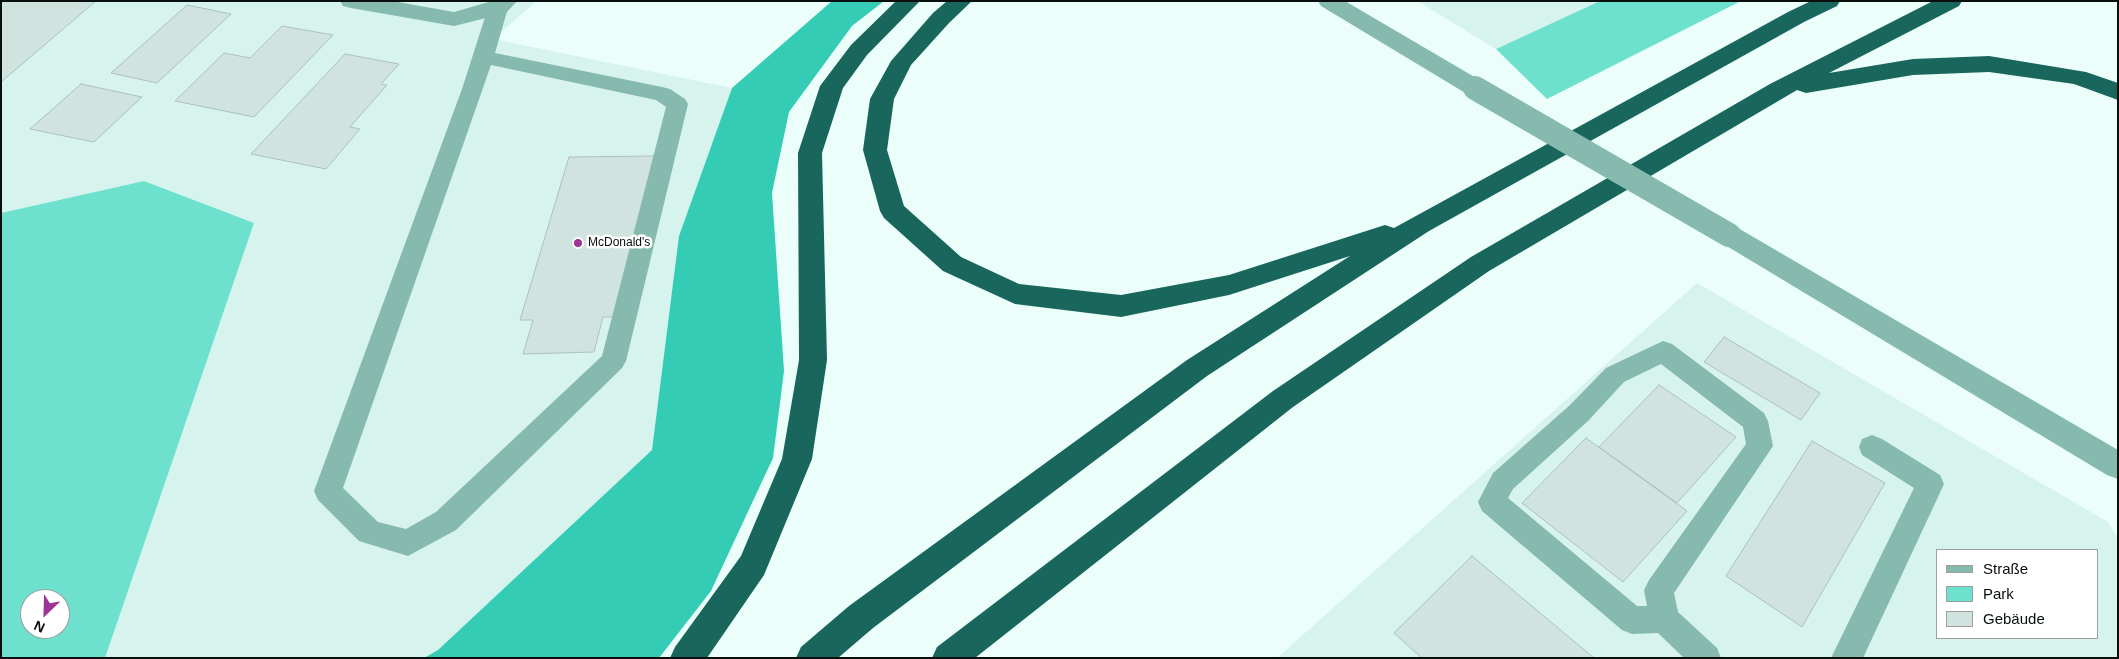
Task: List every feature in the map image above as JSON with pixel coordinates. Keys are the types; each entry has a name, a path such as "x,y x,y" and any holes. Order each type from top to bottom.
{"highway":[{"path":"687,658 753,565 797,459 812,360 810,153 832,86 859,50 909,1"},
{"path":"961,1 941,18 902,61 882,99 875,150 893,211 952,264 1015,294 1121,306 1229,285 1420,224"},
{"path":"813,658 861,617 1197,368 1420,224 1829,1"},
{"path":"949,658 1283,400 1480,264 1778,90 1951,1"},
{"path":"1778,90 1912,67 1989,64 2078,77 2118,92"}],"street":[{"path":"351,1 454,19 502,5"},
{"path":"1329,1 1729,235 2118,466"}],"lane":[{"path":"483,57 662,94 677,104 613,360 446,521 408,543 369,532 328,491 366,380 483,57 502,5"},
{"path":"1664,619 1632,620 1492,502 1503,480 1579,413 1615,375 1663,351 1755,421 1760,446 1658,590 1664,619 1706,658"},
{"path":"1846,658 1930,484 1872,447"}],"shaded area":[{"path":"1,1 537,1 493,39 732,88 679,236 652,450 438,650 424,658 105,658 254,223 144,181 1,213"},
{"path":"1417,1 1600,1 1496,49"},
{"path":"1697,283 2108,522 2118,539 2118,658 1277,658"}],"green space":[{"path":"832,1 884,1 852,26 789,112 772,193 784,371 773,458 711,591 659,658 424,658 438,650 652,450 679,236 732,88"},
{"path":"1600,1 1741,1 1547,99 1496,49"},
{"path":"144,181 254,223 105,658 1,658 1,213"}],"building":[{"path":"4,1 96,1 1,82 1,3"},
{"path":"187,5 231,14 157,83 111,73"},
{"path":"282,26 333,35 254,117 175,101 224,53 250,58"},
{"path":"345,54 399,64 381,84 387,85 350,127 360,129 326,169 251,154"},
{"path":"81,84 142,97 94,142 30,129"},
{"path":"654,156 615,317 603,317 594,352 523,354 533,320 520,320 569,157"},
{"path":"1724,337 1820,393 1801,420 1704,362"},
{"path":"1659,385 1736,437 1677,503 1599,447"},
{"path":"1586,438 1687,511 1623,582 1522,503"},
{"path":"1812,441 1885,483 1802,627 1726,576"},
{"path":"1472,556 1594,658 1422,658 1394,633"}],"place":[{"name":"McDonald's","path":"578,243"}]}
